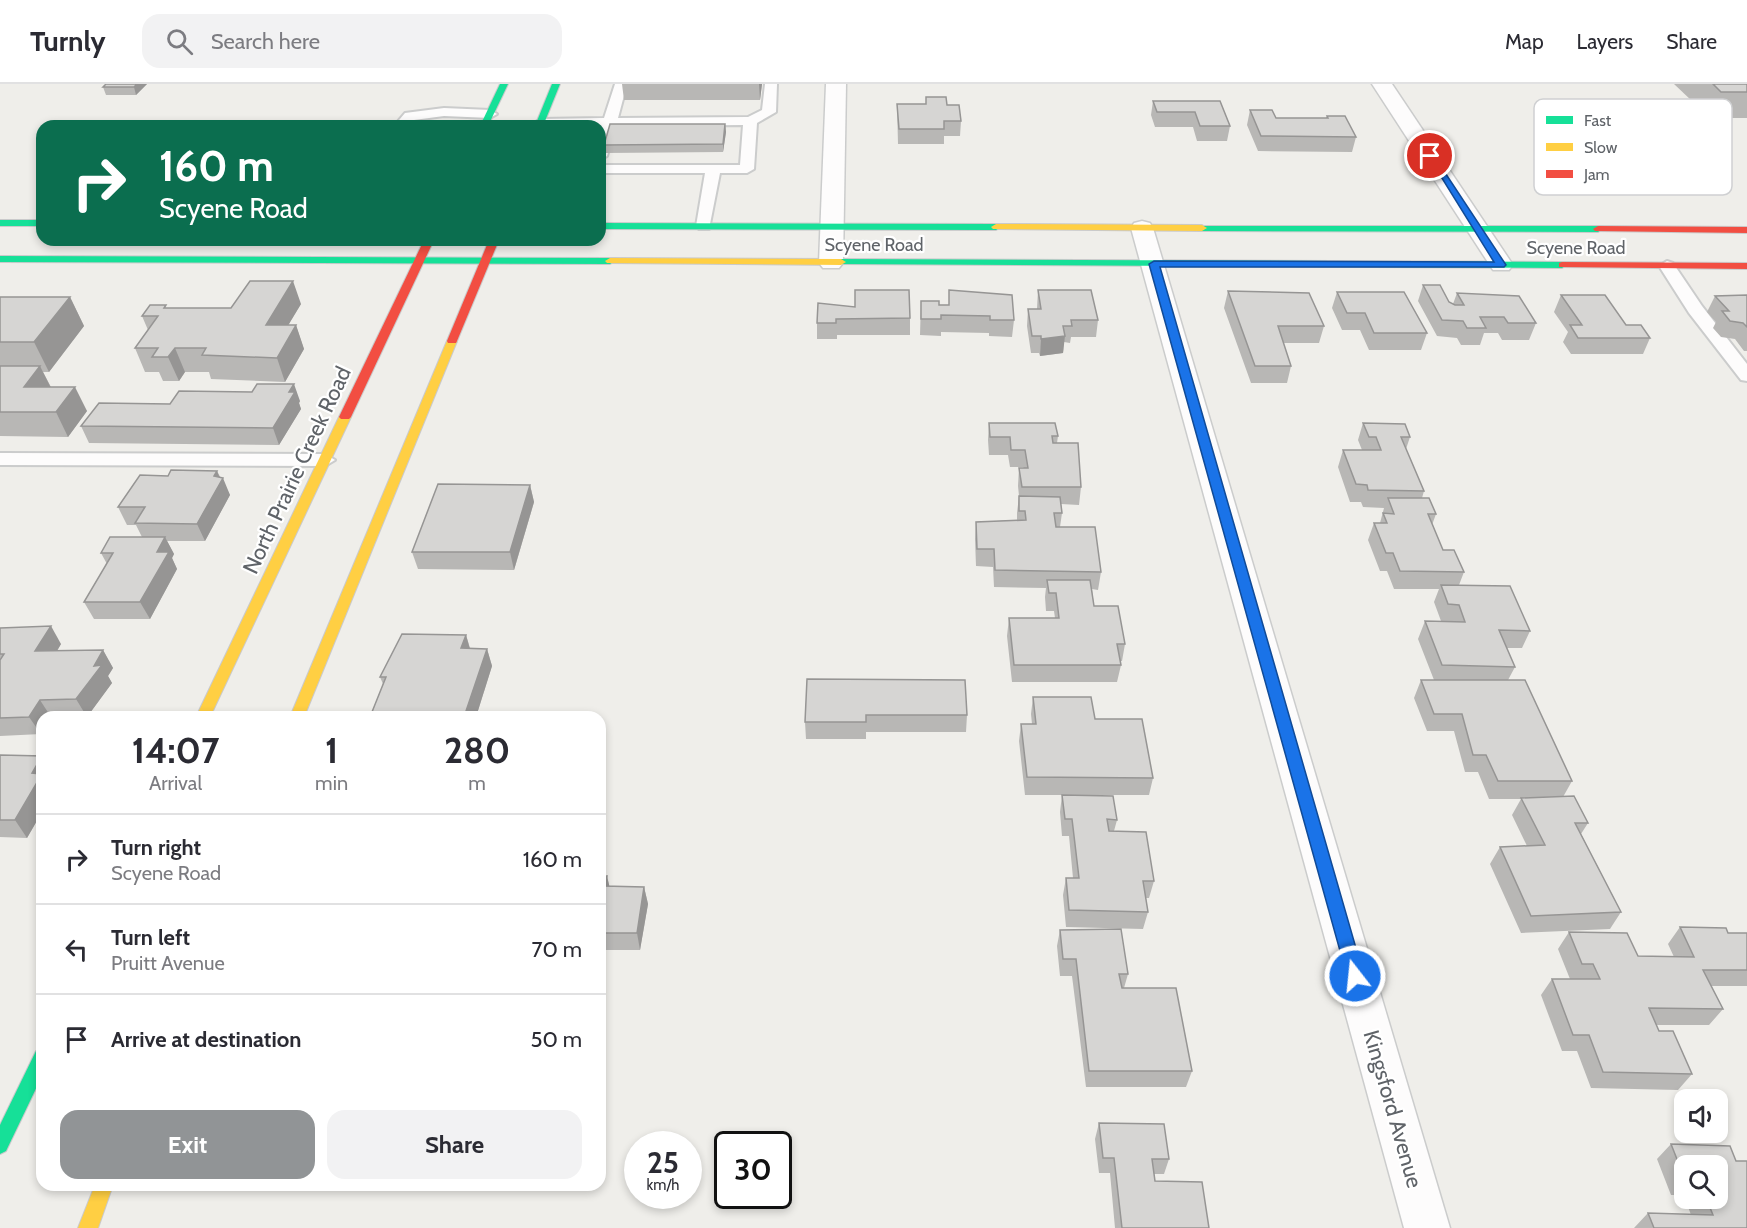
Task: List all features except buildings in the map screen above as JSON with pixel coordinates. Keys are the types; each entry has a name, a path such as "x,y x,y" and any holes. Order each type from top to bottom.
{"main road":[{"path":"487,120 504,84"},
{"path":"542,120 556,84"},
{"path":"0,223 36,223"},
{"name":"Scyene Road","path":"606,226 1747,230"},
{"name":"North Prairie Creek Road","path":"206,711 426,246"},
{"path":"299,711 491,246"},
{"name":"Scyene Road","path":"0,259 1747,266"},
{"path":"0,1145 36,1070"},
{"path":"88,1228 102,1191"}],"street":[{"path":"831,263 836,84"},
{"path":"1382,84 1501,265"},
{"name":"Kingsford Avenue","path":"1142,228 1427,1228"}],"lane":[{"path":"606,136 621,84"},
{"path":"606,122 653,127 701,127 750,121 769,112 771,84"},
{"path":"406,120 410,116 444,112 487,120"},
{"path":"606,169 747,169 750,121"},
{"path":"643,169 646,152"},
{"path":"693,169 697,152"},
{"path":"704,226 713,169"},
{"path":"1667,266 1695,309 1747,375"},
{"path":"3,463 325,460"}],"traffic: fast":[{"path":"487,120 504,84"},
{"path":"541,120 556,84"},
{"path":"0,223 36,223"},
{"path":"606,226 996,227"},
{"path":"1202,228 1598,229"},
{"path":"0,259 610,261"},
{"path":"841,262 1562,265"},
{"path":"0,1145 36,1070"}],"traffic: slow":[{"path":"996,227 1202,228"},
{"path":"610,261 841,262"},
{"path":"299,711 452,341"},
{"path":"206,711 345,417"},
{"path":"88,1228 102,1191"}],"traffic: jam":[{"path":"1598,229 1747,230"},
{"path":"345,417 426,246"},
{"path":"452,341 492,246"},
{"path":"1562,265 1747,266"}],"route":[{"path":"1355,976 1154,264 1501,265 1430,156"}]}
